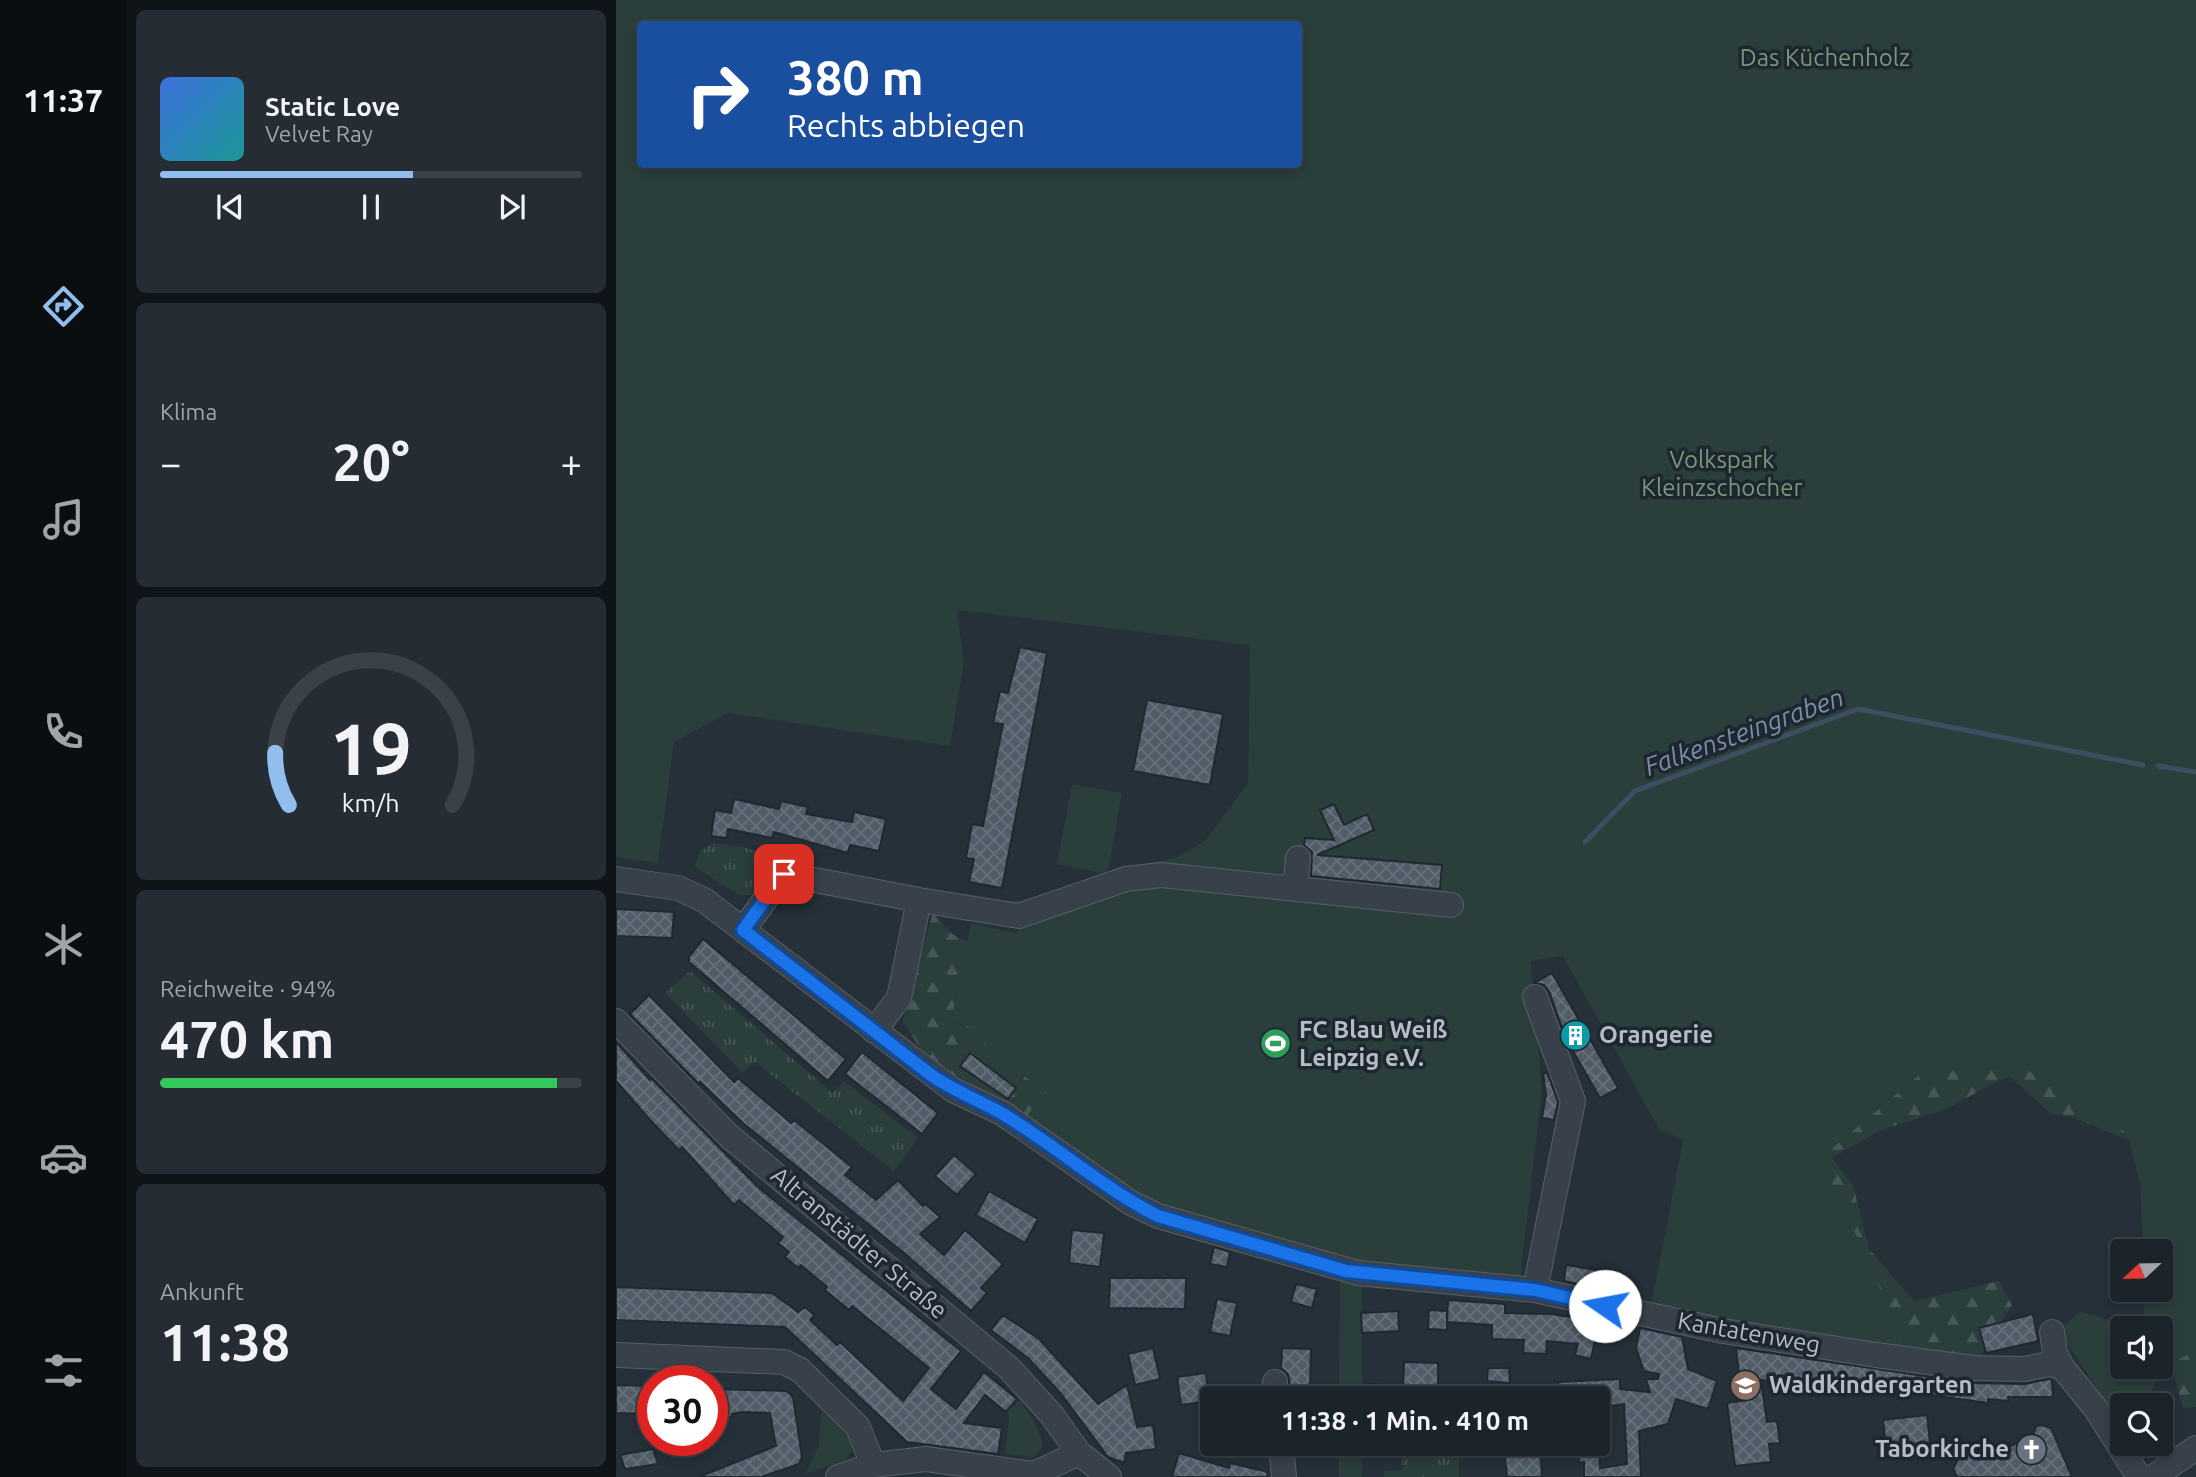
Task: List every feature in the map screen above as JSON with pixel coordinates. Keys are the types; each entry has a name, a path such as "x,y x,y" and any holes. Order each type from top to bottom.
{"street":[{"path":"1296,889 1298,858"},
{"path":"743,930 784,874 1019,916 1126,879 1161,875 1451,905"},
{"name":"Kantatenweg","path":"616,879 692,893 953,1090 1002,1113 1131,1203 1158,1216 1346,1271 1535,1290 1723,1331 1875,1355 1972,1368 2025,1369 2049,1364 2062,1367"},
{"path":"874,1031 899,998 919,900"},
{"path":"1535,997 1573,1101 1535,1290"},
{"name":"Altranstädter Straße","path":"616,1021 729,1136 1009,1368 1051,1414 1080,1465 1109,1477"},
{"path":"2052,1332 2055,1353 2062,1367 2096,1409 2139,1477"},
{"path":"616,1354 784,1362 800,1370 858,1427 886,1468"},
{"path":"2153,1477 2196,1448"},
{"path":"1282,1456 1284,1477"},
{"path":"838,1477 926,1459 1034,1474 1080,1465"}],"green space":[{"name":"Volkspark Kleinzschocher","path":"616,0 2196,0 2196,1351 2173,1362 2173,1316 2142,1316 2144,1302 2174,1302 2174,1239 2142,1239 2140,1183 2127,1133 2021,1066 1924,1071 1821,1158 1899,1330 1902,1354 1724,1323 1652,1301 1683,1140 1659,1129 1563,956 1531,961 1542,1091 1520,1278 1337,1259 1156,1207 1025,1118 1046,1092 985,1048 988,1031 951,1022 971,923 1017,933 1019,916 1007,902 1054,895 1106,874 1057,864 1072,784 1122,793 1108,873 1175,858 1205,841 1248,783 1250,645 957,610 964,662 950,746 728,713 674,742 658,863 616,857"},
{"path":"713,843 749,849 762,857 770,874 756,895 739,895 694,866 701,851"},
{"path":"933,912 952,934 968,942 951,1022 989,1031 1006,1051 1181,1214 928,1060 903,1022"},
{"path":"690,971 833,1093 844,1081 918,1138 894,1171 755,1062 743,1073 665,993"},
{"path":"1952,1040 2131,1092 2133,1142 2074,1118 2050,1113 2009,1076 1943,1110 1879,1131 1832,1158 1853,1185 1869,1249 1914,1301 1999,1281 2012,1305 1978,1359 1844,1341 1768,1138"},
{"path":"1340,1282 1362,1286 1362,1386 1339,1386"},
{"path":"2196,1301 2196,1407 2183,1408 2173,1372 2173,1325"},
{"name":"Volkspark Kleinzschocher","path":"2080,1311 2110,1320 2110,1379 2156,1379 2152,1393 2110,1393 2109,1407 2059,1331"},
{"path":"1019,1400 1042,1440 1043,1447 1033,1457 1005,1454 1009,1417 1006,1412"},
{"path":"821,1410 849,1437 852,1451 845,1460 805,1474 819,1445"},
{"path":"1339,1456 1362,1456 1362,1477 1339,1477"},
{"path":"1402,1456 1459,1456 1459,1477 1384,1477 1384,1471 1402,1470"}],"building":[{"path":"1020,647 1047,653 1002,888 969,882 974,859 966,858 972,824 983,826 1003,724 993,723 1000,691 1008,693"},
{"path":"1147,700 1223,714 1210,785 1133,771"},
{"path":"734,799 779,809 781,801 808,807 806,814 852,822 854,812 886,819 879,851 850,845 848,853 774,832 772,838 728,829 727,838 711,836 715,810 731,813"},
{"path":"1334,804 1344,825 1367,814 1374,830 1317,855 1442,865 1440,889 1311,876 1312,852 1304,845 1305,838 1334,840 1320,810"},
{"path":"616,909 674,912 672,938 616,936"},
{"path":"703,939 846,1059 828,1081 689,962 689,957"},
{"name":"Orangerie","path":"1552,973 1618,1088 1600,1098 1566,1039 1549,991 1544,985 1535,983"},
{"path":"649,995 734,1082 738,1078 791,1123 794,1120 852,1167 845,1175 876,1200 898,1180 923,1206 925,1204 940,1217 920,1234 944,1255 965,1230 1003,1264 981,1288 987,1293 971,1311 904,1253 744,1124 700,1082 699,1084 630,1014"},
{"path":"616,1042 650,1080 651,1078 759,1188 961,1351 931,1389 956,1409 984,1372 1017,1399 1006,1412 985,1395 964,1423 1002,1428 998,1454 907,1442 785,1327 616,1320 616,1287 772,1293 798,1312 805,1307 814,1315 810,1320 837,1345 840,1342 903,1401 929,1368 852,1306 849,1310 801,1265 798,1268 785,1257 789,1252 778,1243 783,1237 739,1200 734,1205 682,1147 679,1150 650,1120 616,1081"},
{"path":"862,1052 938,1113 922,1134 845,1074"},
{"path":"970,1053 1016,1088 1008,1099 960,1066"},
{"path":"1547,1072 1558,1102 1554,1120 1542,1118 1546,1095 1543,1074"},
{"path":"954,1155 976,1174 957,1195 935,1176"},
{"path":"989,1191 1038,1219 1025,1243 976,1215"},
{"path":"1072,1230 1104,1233 1100,1267 1069,1263"},
{"path":"1214,1247 1230,1252 1227,1267 1210,1264"},
{"path":"1566,1265 1615,1273 1613,1292 1564,1281"},
{"path":"1110,1278 1186,1278 1185,1309 1109,1308"},
{"path":"1296,1284 1317,1289 1312,1308 1291,1302"},
{"path":"1217,1299 1237,1303 1230,1336 1210,1332"},
{"path":"1448,1300 1505,1304 1505,1313 1551,1314 1599,1321 1591,1359 1575,1355 1578,1344 1547,1341 1546,1354 1523,1353 1524,1340 1492,1339 1492,1325 1447,1322"},
{"path":"1429,1310 1447,1311 1447,1330 1428,1329"},
{"path":"1398,1311 1399,1331 1362,1333 1361,1313"},
{"path":"2033,1314 2038,1341 1986,1353 1979,1328"},
{"path":"1003,1315 1039,1339 1098,1404 1127,1385 1137,1427 1153,1425 1156,1449 1126,1453 1124,1463 1108,1457 1061,1394 1029,1359 991,1330"},
{"path":"1640,1328 1682,1337 1688,1369 1717,1381 1708,1409 1676,1399 1668,1424 1639,1431 1641,1477 1584,1477 1584,1462 1579,1463 1579,1456 1600,1456 1600,1468 1627,1464 1624,1404 1610,1406 1610,1386 1558,1386 1558,1382 1620,1379 1620,1389 1650,1392 1646,1379 1658,1379 1659,1374 1644,1371 1636,1348"},
{"path":"1153,1348 1160,1379 1135,1385 1128,1354"},
{"path":"1282,1348 1311,1349 1310,1386 1290,1386 1288,1374 1281,1368"},
{"path":"1736,1348 1971,1383 2025,1384 2049,1379 2052,1380 2053,1397 2008,1397 2009,1401 1988,1399 1988,1403 1886,1389 1887,1383 1858,1380 1857,1389 1821,1384 1820,1388 1761,1380 1767,1422 1777,1421 1780,1443 1769,1444 1771,1462 1735,1466 1727,1403 1742,1401"},
{"path":"1404,1362 1438,1363 1438,1386 1403,1386"},
{"path":"1488,1368 1509,1368 1510,1383 1487,1381"},
{"path":"1206,1373 1207,1386 1200,1386 1200,1402 1181,1405 1177,1377"},
{"path":"1364,1384 1382,1384 1382,1386"},
{"path":"616,1385 637,1386 637,1414 616,1413"},
{"path":"728,1389 787,1391 793,1397 802,1457 799,1464 761,1477 699,1477 776,1446 770,1413 741,1412 732,1414 732,1417 728,1417"},
{"path":"1927,1415 1930,1443 1886,1447 1883,1420"},
{"name":"Taborkirche","path":"2036,1426 2051,1428 2072,1477 1957,1477 1953,1469 1961,1453 1970,1452 1979,1460 2033,1436"},
{"path":"637,1452 637,1456 655,1456 658,1464 625,1469 620,1455"},
{"path":"1179,1453 1229,1468 1230,1463 1268,1472 1267,1477 1172,1477"},
{"path":"1505,1456 1541,1456 1542,1477 1507,1477"}],"waterway":[{"name":"Falkensteingraben","path":"1585,842 1635,791 1858,709 2143,765"},
{"name":"Falkensteingraben","path":"2158,766 2196,772"}],"place":[{"name":"Orangerie","path":"1576,1035"},
{"name":"FC Blau Weiß Leipzig e.V.","path":"1276,1044"},
{"name":"Waldkindergarten","path":"1746,1385"},
{"name":"Taborkirche","path":"2032,1449"}],"route":[{"path":"784,874 743,930 931,1075 953,1090 1002,1113 1131,1203 1158,1216 1346,1271 1535,1290 1605,1306"}],"park label":[{"name":"Das Küchenholz","path":"1825,58"}]}
